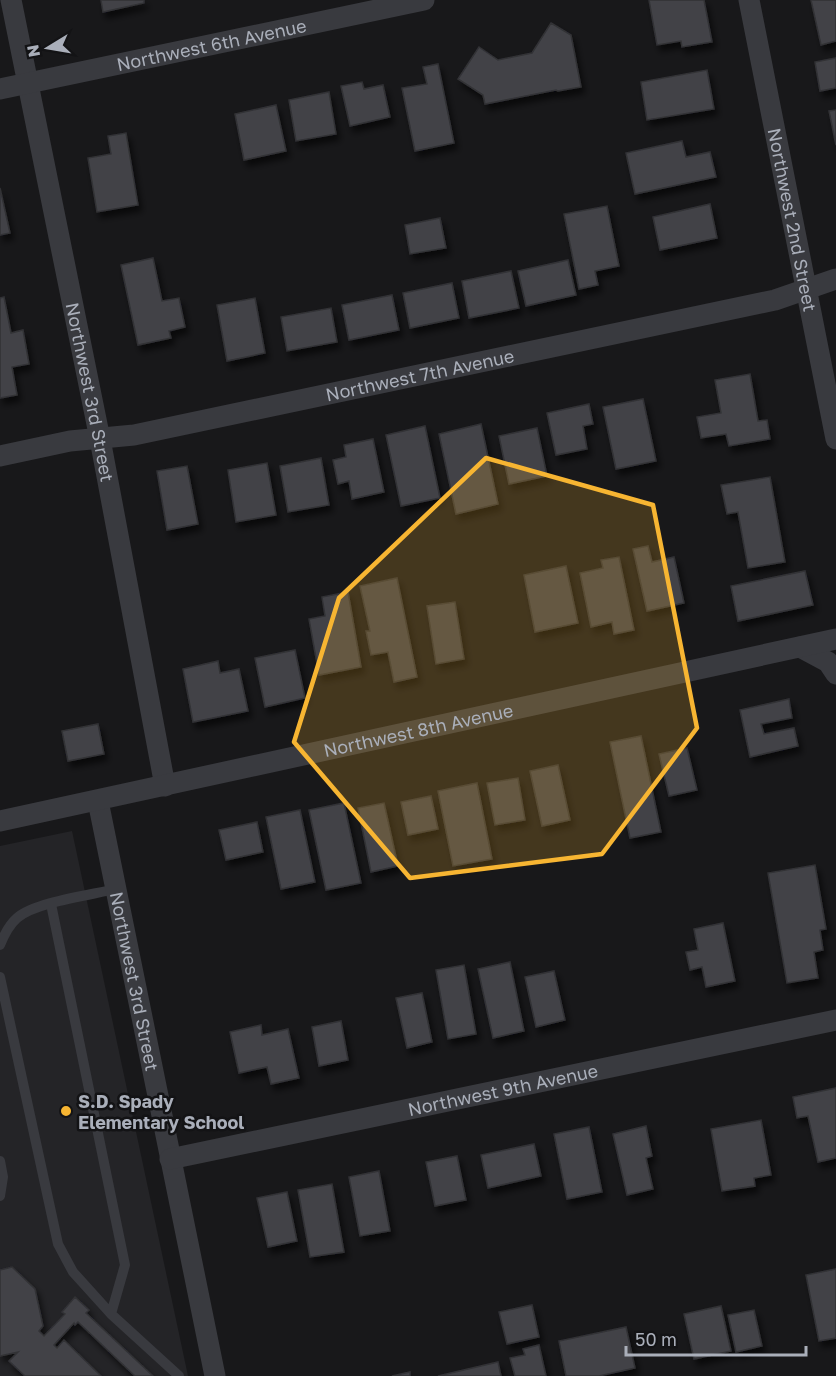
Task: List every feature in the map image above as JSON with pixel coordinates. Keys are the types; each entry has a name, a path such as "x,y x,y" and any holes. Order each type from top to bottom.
{"street":[{"name":"Northwest 3rd Street","path":"12,0 100,439 165,786"},
{"name":"Northwest 6th Avenue","path":"0,89 423,0"},
{"name":"Northwest 2nd Street","path":"750,0 836,439"},
{"name":"Northwest 7th Avenue","path":"0,456 70,441 134,435 752,305 779,299 836,279"},
{"name":"Northwest 8th Avenue","path":"0,821 836,639"},
{"path":"800,647 828,662 836,674"},
{"name":"Northwest 3rd Street","path":"98,801 215,1376"},
{"name":"Northwest 9th Avenue","path":"171,1159 836,1020"}],"lane":[{"path":"0,945 6,932 18,917 34,908 116,889"},
{"path":"51,904 125,1265 111,1314"},
{"path":"0,977 58,1244 73,1272 111,1314 179,1376"},
{"path":"0,1161 3,1177 0,1196"}],"highlighted area":[{"path":"486,458 653,505 697,728 602,854 410,878 294,742 339,598"}],"shaded area":[{"name":"S.D. Spady Elementary School","path":"72,831 188,1376 0,1376 0,846"}],"building":[{"path":"101,0 144,0 144,3 103,12"},
{"path":"649,0 704,0 712,42 682,47 681,41 657,45"},
{"path":"811,0 836,0 836,41 821,45"},
{"path":"551,23 571,35 581,87 485,104 483,95 458,79 479,47 498,60 532,53"},
{"path":"836,58 836,88 820,91 815,62"},
{"path":"438,64 454,143 415,151 402,88 427,84 423,67"},
{"path":"707,70 714,109 647,120 641,82"},
{"path":"362,82 364,89 383,85 390,117 350,126 341,86"},
{"path":"329,92 336,134 296,141 289,100"},
{"path":"276,105 286,151 244,160 235,114"},
{"path":"836,110 836,145 829,111"},
{"path":"126,133 138,205 97,212 88,158 111,154 108,136"},
{"path":"682,141 686,157 710,152 716,177 635,194 626,153"},
{"path":"0,188 10,233 0,235"},
{"path":"710,204 717,238 660,250 653,217"},
{"path":"607,206 619,266 595,271 598,285 579,289 564,214"},
{"path":"440,218 446,248 410,254 405,225"},
{"path":"153,258 162,301 179,298 185,327 169,331 171,338 138,345 121,265"},
{"path":"568,260 576,295 526,306 518,271"},
{"path":"511,271 519,308 469,318 462,281"},
{"path":"452,283 459,318 410,328 403,293"},
{"path":"392,295 399,330 349,340 342,305"},
{"path":"4,297 11,333 23,330 29,364 12,367 17,395 0,398 0,298"},
{"path":"255,298 265,353 227,361 217,305"},
{"path":"331,308 337,342 287,351 281,317"},
{"path":"750,374 758,421 767,420 770,439 729,446 726,434 701,438 697,417 721,413 715,380"},
{"path":"643,399 656,461 616,469 603,407"},
{"path":"589,404 593,424 583,426 587,449 556,455 547,413"},
{"path":"481,424 498,504 456,514 439,434"},
{"path":"425,426 440,498 401,506 386,435"},
{"path":"537,428 547,476 509,484 499,436"},
{"path":"373,439 384,492 352,499 349,481 338,484 333,460 346,457 344,445"},
{"path":"321,458 329,505 288,512 280,466"},
{"path":"267,463 276,515 236,522 228,470"},
{"path":"187,466 198,524 167,530 157,471"},
{"path":"770,477 785,562 748,568 738,512 727,514 721,485"},
{"path":"648,546 652,562 674,557 684,603 647,611 633,549"},
{"path":"619,557 634,630 614,634 612,622 591,627 580,573 603,568 601,560"},
{"path":"566,566 578,623 535,632 524,575"},
{"path":"805,571 813,605 738,621 731,586"},
{"path":"397,578 417,677 394,682 388,652 371,655 366,631 370,631 360,586"},
{"path":"348,592 361,667 319,675 309,619 325,616 322,597"},
{"path":"455,602 464,659 436,664 427,606"},
{"path":"295,650 305,698 265,707 255,658"},
{"path":"218,661 220,673 239,669 248,711 193,722 183,669"},
{"path":"789,699 792,718 761,724 764,734 794,728 798,746 750,757 740,710"},
{"path":"98,724 104,754 68,761 62,731"},
{"path":"641,736 661,832 630,838 610,742"},
{"path":"687,748 697,790 669,796 659,754"},
{"path":"558,765 570,820 542,826 530,771"},
{"path":"518,778 525,820 495,825 487,783"},
{"path":"477,783 492,859 453,866 438,791"},
{"path":"431,796 438,829 408,835 401,802"},
{"path":"344,803 361,883 326,890 309,810"},
{"path":"384,803 398,866 371,872 358,808"},
{"path":"300,810 315,882 281,889 266,817"},
{"path":"257,822 263,852 226,860 219,830"},
{"path":"815,865 826,929 820,930 823,950 814,952 818,978 787,983 768,873"},
{"path":"723,923 735,981 706,987 702,967 690,970 686,952 698,950 694,929"},
{"path":"510,962 524,1031 493,1038 478,969"},
{"path":"464,965 476,1034 448,1039 436,970"},
{"path":"554,971 565,1020 536,1027 525,977"},
{"path":"422,993 432,1042 407,1048 396,998"},
{"path":"341,1021 348,1060 319,1066 312,1027"},
{"path":"261,1025 262,1035 288,1029 299,1078 271,1084 267,1067 239,1073 230,1032"},
{"path":"836,1088 836,1158 818,1162 808,1116 797,1118 793,1097"},
{"path":"761,1120 771,1175 754,1178 755,1186 722,1191 711,1129"},
{"path":"646,1126 652,1156 646,1158 653,1189 627,1195 613,1134"},
{"path":"589,1127 602,1192 567,1199 554,1134"},
{"path":"534,1144 541,1176 488,1188 481,1155"},
{"path":"457,1156 466,1200 435,1206 426,1162"},
{"path":"379,1171 390,1231 360,1236 349,1177"},
{"path":"332,1184 344,1252 310,1257 298,1190"},
{"path":"287,1192 297,1241 268,1247 257,1198"},
{"path":"12,1267 35,1289 43,1326 39,1331 44,1336 65,1314 62,1312 75,1297 89,1310 86,1313 153,1376 135,1376 78,1322 75,1325 74,1323 54,1345 57,1348 64,1340 101,1376 25,1376 9,1361 18,1352 0,1356 0,1270"},
{"path":"836,1269 836,1338 819,1341 806,1275"},
{"path":"532,1305 539,1337 507,1344 499,1312"},
{"path":"721,1306 731,1351 694,1359 684,1314"},
{"path":"754,1310 762,1346 736,1352 728,1315"},
{"path":"626,1327 635,1368 599,1376 566,1376 559,1341"},
{"path":"539,1345 546,1376 515,1376 510,1358 525,1355 523,1349"},
{"path":"498,1362 501,1376 438,1376"},
{"path":"410,1372 410,1376 392,1376"}],"place":[{"name":"S.D. Spady Elementary School","path":"66,1111"}]}
